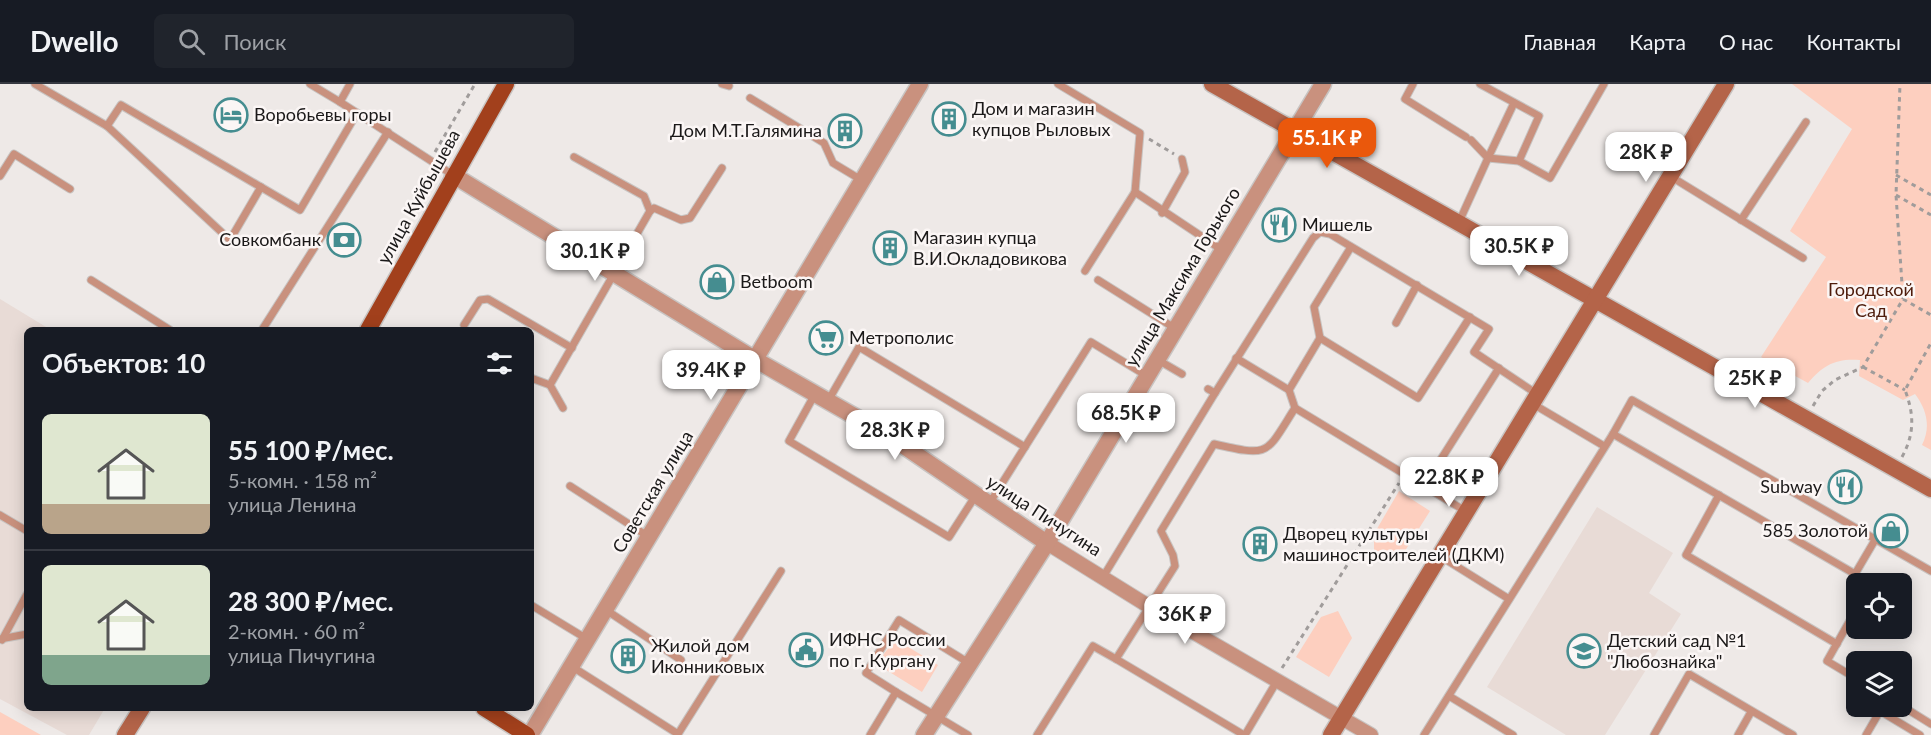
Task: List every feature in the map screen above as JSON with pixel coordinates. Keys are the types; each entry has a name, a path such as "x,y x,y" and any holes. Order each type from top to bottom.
{"main road":[{"name":"улица Куйбышева","path":"370,327 506,84"},
{"path":"1212,84 1458,225 1597,299 1931,489"},
{"path":"1331,735 1726,84"},
{"path":"125,735 140,711"},
{"path":"489,711 528,735"}],"street":[{"name":"Советская улица","path":"528,735 606,610 920,84"},
{"name":"улица Максима Горького","path":"924,735 1047,543 1323,84"},
{"name":"улица Пичугина","path":"453,175 756,360 889,436 1047,543 1150,607 1371,735"}],"lane":[{"path":"35,84 107,126 230,240 261,187"},
{"path":"310,84 453,175"},
{"path":"340,102 350,84"},
{"path":"1058,84 1140,133 1135,192 1085,271"},
{"path":"1413,84 1405,99 1469,138 1488,158 1519,161 1550,178 1604,84"},
{"path":"1480,84 1539,116 1519,161"},
{"path":"750,98 824,143 833,163 862,181"},
{"path":"1458,225 1514,103"},
{"path":"107,126 121,105 300,210 357,112"},
{"path":"1741,220 1806,122"},
{"path":"264,327 388,132"},
{"path":"0,177 14,154 70,189"},
{"path":"574,157 644,196 650,211"},
{"path":"1162,213 1185,172 1182,159"},
{"path":"550,385 650,211 654,208 681,220 690,218 722,168"},
{"path":"1670,176 1803,258"},
{"path":"1135,192 1162,213 1222,250"},
{"path":"1103,577 1211,391 1236,358 1313,238 1320,232 1330,234 1489,329 1474,352 1604,446"},
{"path":"1289,390 1320,338 1314,307 1351,247"},
{"path":"91,280 165,327"},
{"path":"1098,280 1176,329"},
{"path":"1396,322 1417,285"},
{"path":"464,325 480,300 488,300 572,348"},
{"path":"1320,338 1418,398 1470,318"},
{"path":"1025,447 860,347 789,441 949,537 1025,447 1091,342 1147,376"},
{"path":"1236,358 1289,390 1295,408 1467,512"},
{"path":"1157,359 1182,374"},
{"path":"1424,486 1499,368"},
{"path":"534,379 550,385 563,408"},
{"path":"1424,735 1632,400 1931,571"},
{"path":"1116,658 1175,566 1173,555 1161,531 1214,444 1247,452 1262,452 1273,443 1295,408"},
{"path":"1613,434 1853,573"},
{"path":"570,486 649,537"},
{"path":"1719,495 1686,555 1837,644"},
{"path":"0,515 24,529"},
{"path":"1856,573 1875,540"},
{"path":"1440,556 1509,599"},
{"path":"571,666 678,734 782,571"},
{"path":"1,639 24,599"},
{"path":"534,607 587,639"},
{"path":"606,610 681,660"},
{"path":"968,735 866,673 899,620 969,663"},
{"path":"1846,628 1827,661 1846,672"},
{"path":"1,639 24,635"},
{"path":"1037,735 1093,646 1244,735 1276,680"},
{"path":"1654,735 1689,674 1793,735"},
{"path":"870,735 896,692"},
{"path":"1449,696 1513,735"},
{"path":"1866,735 1880,711 1920,735"},
{"path":"1738,735 1751,712"},
{"path":"1912,712 1931,724"}],"path":[{"path":"431,159 475,84"},
{"path":"1806,418 1826,387 1835,380 1863,367 1903,299 1896,195 1900,84"},
{"path":"1140,133 1182,159"},
{"path":"1896,175 1931,195"},
{"path":"1896,195 1931,215"},
{"path":"1903,299 1931,315"},
{"path":"1905,390 1931,343"},
{"path":"1926,351 1931,352"},
{"path":"1863,367 1905,390 1913,414 1910,443 1895,469"},
{"path":"1276,680 1404,474"}],"shaded area":[{"path":"0,299 46,327 24,327 24,711 103,711 89,735 67,735 0,699"},
{"name":"Детский cад №1 \"Любознайка\"","path":"1597,507 1673,553 1649,593 1681,614 1605,735 1566,735 1487,687"}],"green space":[{"name":"Городской Сад","path":"1792,84 1931,84 1931,450 1922,445 1927,425 1925,412 1915,394 1903,400 1859,376 1860,360 1844,360 1831,364 1808,383 1761,357 1826,257 1790,231 1852,129"},
{"path":"1399,491 1430,511 1403,554 1374,551 1374,534"},
{"path":"1338,611 1352,638 1329,677 1296,657 1321,617"},
{"path":"900,642 938,665 922,692 883,668 883,655 891,645"},
{"path":"0,712 41,735 0,735"}],"place":[{"name":"Воробьевы горы","path":"231,115"},
{"name":"Дом и магазин купцов Рыловых","path":"949,119"},
{"name":"Дом М.Т.Галямина","path":"845,131"},
{"name":"Мишель","path":"1279,225"},
{"name":"Совкомбанк","path":"344,240"},
{"name":"Магазин купца В.И.Окладовикова","path":"890,248"},
{"name":"Betboom","path":"717,282"},
{"name":"Метрополис","path":"826,338"},
{"name":"Subway","path":"1845,487"},
{"name":"585 Золотой","path":"1891,531"},
{"name":"Дворец культуры машиностроителей (ДКМ)","path":"1260,544"},
{"name":"ИФНС России по г. Кургану","path":"806,650"},
{"name":"Детский cад №1 \"Любознайка\"","path":"1584,651"},
{"name":"Жилой дом Иконниковых","path":"628,656"}]}
